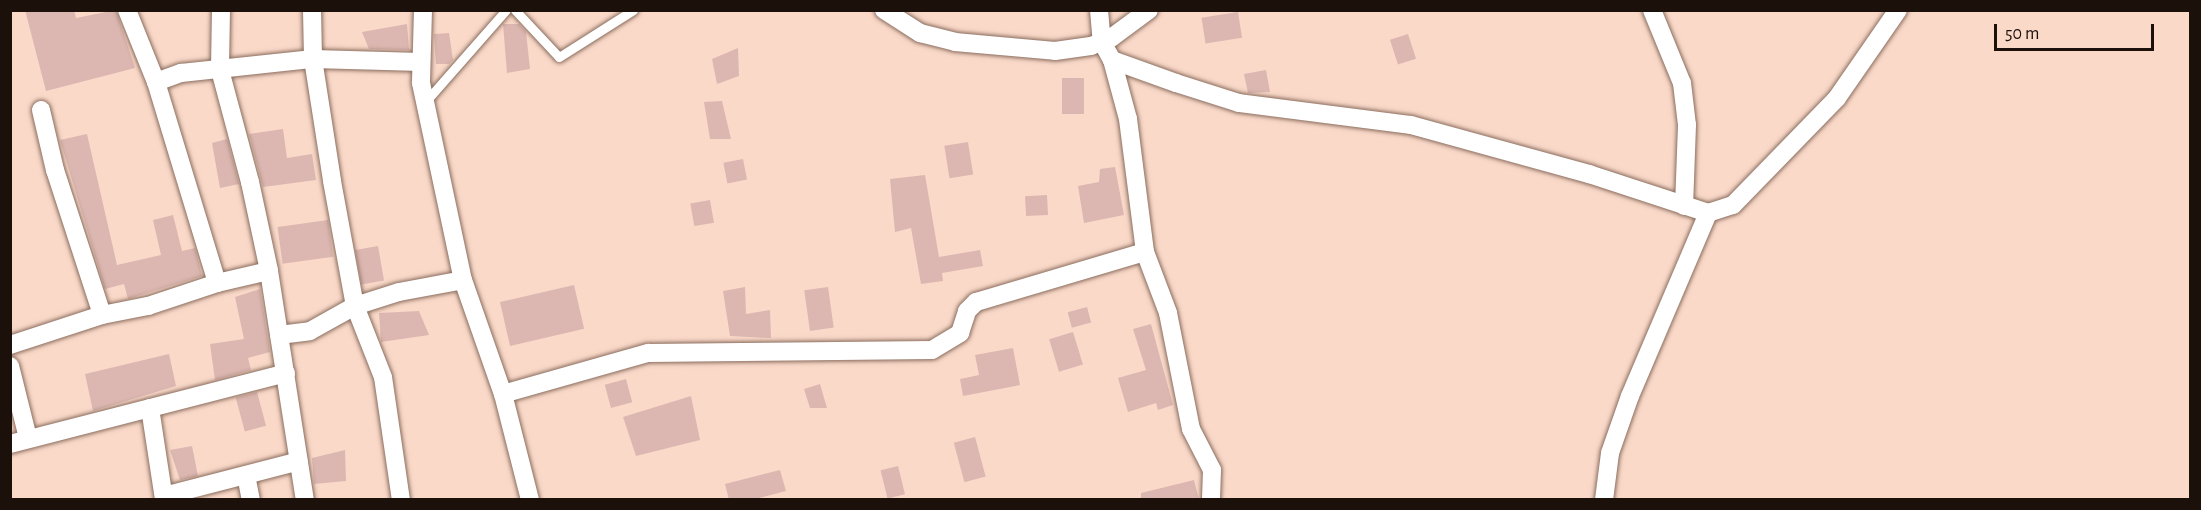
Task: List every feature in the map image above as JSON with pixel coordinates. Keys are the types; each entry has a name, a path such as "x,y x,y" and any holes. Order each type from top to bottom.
{"street":[{"path":"127,10 156,82 217,283"},
{"path":"221,10 220,70 250,182 269,271 305,500"},
{"path":"312,10 313,59 355,306 383,377 401,500"},
{"path":"423,10 421,62 426,101 464,280 503,394 530,500"},
{"path":"884,10 920,33 955,42 1055,51 1102,42 1149,10"},
{"path":"1099,10 1102,42 1112,60 1128,119 1145,252 1168,313 1191,429 1212,470 1211,500"},
{"path":"1652,10 1682,83 1687,125 1684,206"},
{"path":"1112,60 1239,103 1411,125 1589,174 1708,213 1733,205 1837,98 1898,10"},
{"path":"156,82 181,73 313,59 421,62"},
{"path":"41,110 55,170 102,315"},
{"path":"1604,500 1610,453 1630,396 1708,213"},
{"path":"503,394 648,353 932,350 960,333 967,311 976,302 1145,252"},
{"path":"10,345 102,315 148,306 217,283 269,271"},
{"path":"279,335 310,332 355,306 399,292 464,280"},
{"path":"10,366 28,438"},
{"path":"10,444 286,373"},
{"path":"150,408 164,498 299,461"},
{"path":"246,475 251,500"}],"lane":[{"path":"426,101 506,10"},
{"path":"515,10 559,57 633,10"}],"building":[{"path":"25,10 74,10 76,18 116,10 135,68 46,91"},
{"path":"1238,12 1242,38 1206,43 1201,18"},
{"path":"407,24 409,50 369,49 362,32"},
{"path":"503,24 519,24 526,32 530,69 507,73"},
{"path":"449,33 453,60 449,64 436,64 434,34"},
{"path":"1408,34 1416,59 1398,65 1390,40"},
{"path":"738,48 739,76 717,84 712,59"},
{"path":"1266,70 1270,92 1248,93 1244,74"},
{"path":"1062,78 1084,78 1084,114 1062,114"},
{"path":"722,101 731,139 710,139 704,102"},
{"path":"283,129 287,158 312,154 316,180 263,187 249,134"},
{"path":"87,134 117,265 161,255 153,220 173,215 182,251 195,248 202,276 128,299 124,284 105,289 60,140"},
{"path":"227,139 239,184 220,188 212,143"},
{"path":"968,142 973,175 949,178 944,146"},
{"path":"743,159 747,180 727,183 723,163"},
{"path":"1115,167 1124,215 1084,223 1078,186 1099,182 1100,169"},
{"path":"925,175 939,257 980,250 983,266 942,273 943,281 921,284 911,228 895,232 890,179"},
{"path":"1047,195 1048,215 1026,216 1025,196"},
{"path":"710,200 714,223 694,226 690,203"},
{"path":"328,220 333,257 283,264 277,227"},
{"path":"378,246 384,280 361,284 355,250"},
{"path":"574,285 584,329 510,346 500,302"},
{"path":"745,287 746,314 770,310 771,338 730,336 723,291"},
{"path":"828,287 834,328 810,331 804,290"},
{"path":"260,289 270,352 248,358 251,370 215,380 210,344 244,339 235,297"},
{"path":"1087,307 1091,322 1072,328 1068,312"},
{"path":"419,311 429,335 381,342 379,313"},
{"path":"1151,324 1173,405 1158,410 1156,403 1128,412 1118,378 1146,370 1133,329"},
{"path":"1073,332 1083,365 1059,372 1049,339"},
{"path":"1013,348 1020,385 963,396 960,379 979,375 975,355"},
{"path":"169,354 176,386 93,411 85,374"},
{"path":"626,379 632,402 611,408 605,385"},
{"path":"820,384 827,408 810,408 804,389"},
{"path":"257,392 266,426 245,432 236,398"},
{"path":"691,396 700,440 636,456 623,417"},
{"path":"975,437 986,477 964,482 954,443"},
{"path":"192,446 198,476 180,480 170,450"},
{"path":"345,450 346,481 314,484 312,458"},
{"path":"898,466 905,494 888,498 881,470"},
{"path":"780,470 786,491 752,500 729,500 725,484"},
{"path":"1194,480 1199,500 1141,500 1141,493"}]}
